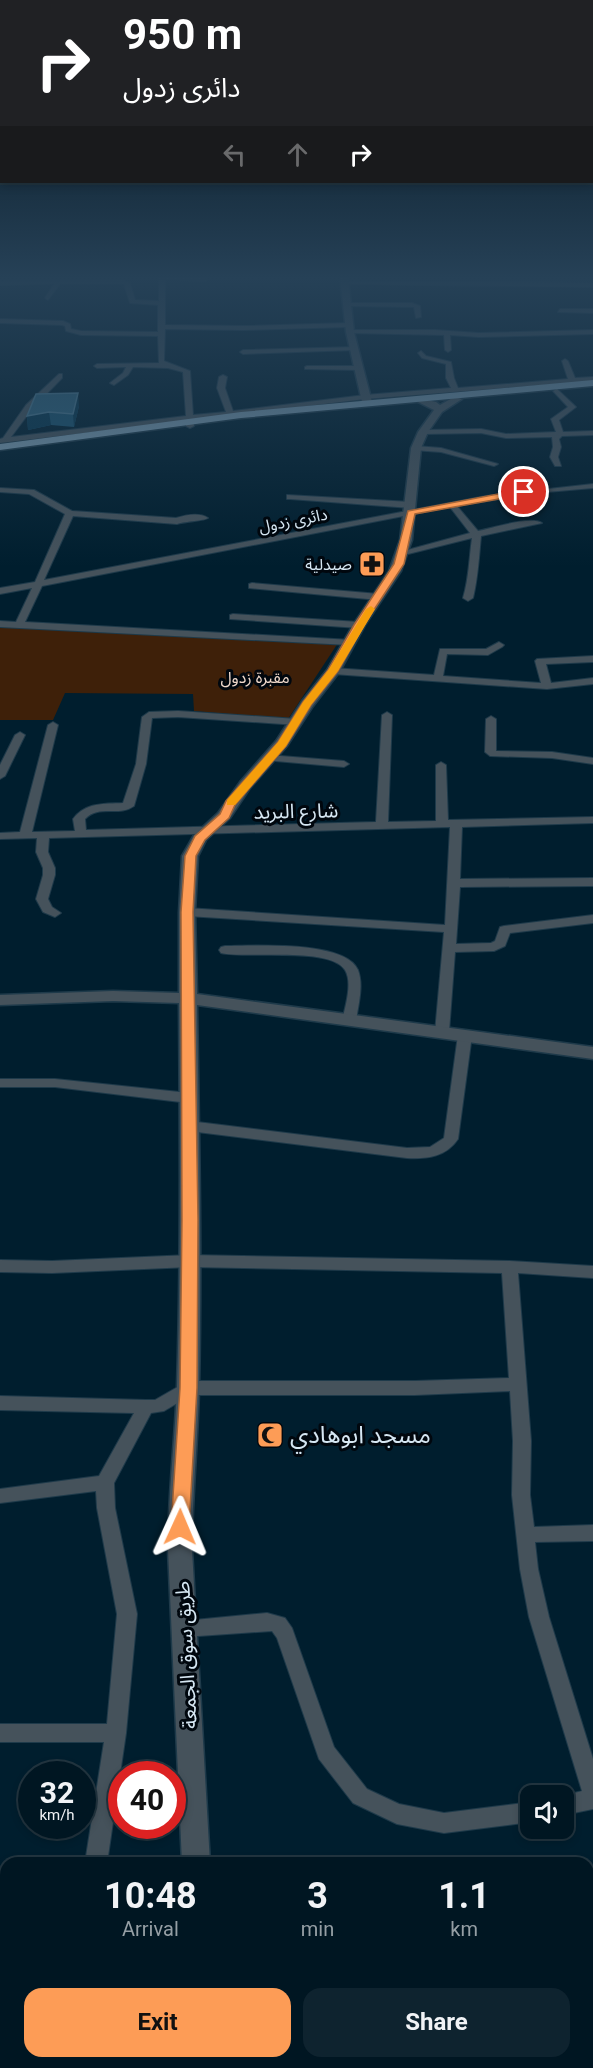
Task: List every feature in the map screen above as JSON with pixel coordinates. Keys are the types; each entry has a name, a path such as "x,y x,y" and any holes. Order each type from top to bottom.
{"highway":[{"path":"2,443 366,400 593,381"},
{"path":"0,452 190,422 431,406 456,394 593,388"}],"street":[{"path":"114,383 126,374"},
{"path":"186,374 190,422 231,413 456,394 573,380 593,381"},
{"path":"359,374 366,400"},
{"path":"450,374 456,394"},
{"path":"569,374 573,380"},
{"path":"2,443 29,408 59,376"},
{"path":"223,377 221,388 231,413"},
{"path":"557,391 572,407 555,419 560,434"},
{"path":"420,440 431,406 456,394"},
{"path":"420,440 481,431 506,436 593,433"},
{"path":"558,464 554,457 555,438 560,434"},
{"path":"420,440 441,450 494,464"},
{"name":"طريق سوق الجمعة","path":"196,1857 180,1504 188,1388 190,1261 187,912 190,856 200,838 225,815 230,804 282,743 333,671 359,625 399,564 404,552 420,440"},
{"name":"دائرى زدول","path":"0,591 411,508 452,505 524,492 593,486"},
{"path":"0,490 31,492 70,513 180,521 188,517 204,518"},
{"path":"290,497 411,508"},
{"path":"452,505 476,534 477,541 472,564 475,572 468,598"},
{"path":"20,624 70,513"},
{"path":"404,552 511,526 538,523"},
{"path":"252,586 379,597"},
{"path":"233,617 359,625"},
{"path":"0,624 349,642"},
{"path":"438,678 441,652 488,652 499,645"},
{"path":"547,686 540,661 593,659"},
{"path":"333,671 547,686 593,681"},
{"path":"569,685 593,690"},
{"path":"81,833 79,819 83,812 91,808 128,806 137,782 149,715 178,714 297,722"},
{"path":"382,827 387,715"},
{"path":"491,719 490,752 494,754 552,755 593,762"},
{"path":"25,836 53,725"},
{"path":"0,777 20,735"},
{"path":"268,758 344,764"},
{"path":"441,765 442,825"},
{"name":"شارع البريد","path":"0,836 593,820"},
{"path":"442,1032 449,928 455,883 456,825"},
{"path":"43,834 42,852 49,868 49,875 42,899 47,909 55,913"},
{"path":"455,883 593,882"},
{"path":"187,912 449,928"},
{"path":"448,948 494,947 501,944 504,930 593,919"},
{"path":"225,950 321,953 338,957 350,966 354,976 349,1021"},
{"path":"0,1000 113,996 187,998 593,1053"},
{"path":"189,1126 407,1153 426,1154 438,1151 445,1147 451,1139 465,1035"},
{"path":"0,1083 55,1083 189,1098"},
{"path":"0,1266 52,1267 190,1261 510,1267 593,1272"},
{"path":"510,1267 525,1535 529,1569 539,1617 593,1793"},
{"path":"0,1402 146,1407 158,1406 188,1388 403,1388 518,1384"},
{"path":"97,1857 116,1733 127,1614 106,1508 105,1483 146,1407"},
{"path":"0,1496 105,1483"},
{"path":"525,1535 593,1533"},
{"path":"184,1629 267,1621 278,1624 285,1634 326,1752 360,1797 397,1814 444,1823 520,1814"},
{"path":"0,1732 116,1733"},
{"path":"574,1803 593,1799"}],"green space":[{"name":"مقبرة زدول","path":"0,626 338,643 288,719 194,711 193,694 65,693 53,720 0,720"}],"building":[{"path":"78,393 73,414 49,412 27,416 36,394"}],"slow traffic":[{"path":"231,803 282,743 307,704 333,671 359,625 371,609"}],"place":[{"name":"صيدلية","path":"372,564"},
{"name":"مسجد ابوهادي","path":"270,1435"}],"route":[{"path":"180,1527 188,1388 190,1220 187,912 190,856 200,838 225,815 230,804 245,785 282,743 307,704 333,671 359,625 399,564 404,552 411,512 524,492"}]}
